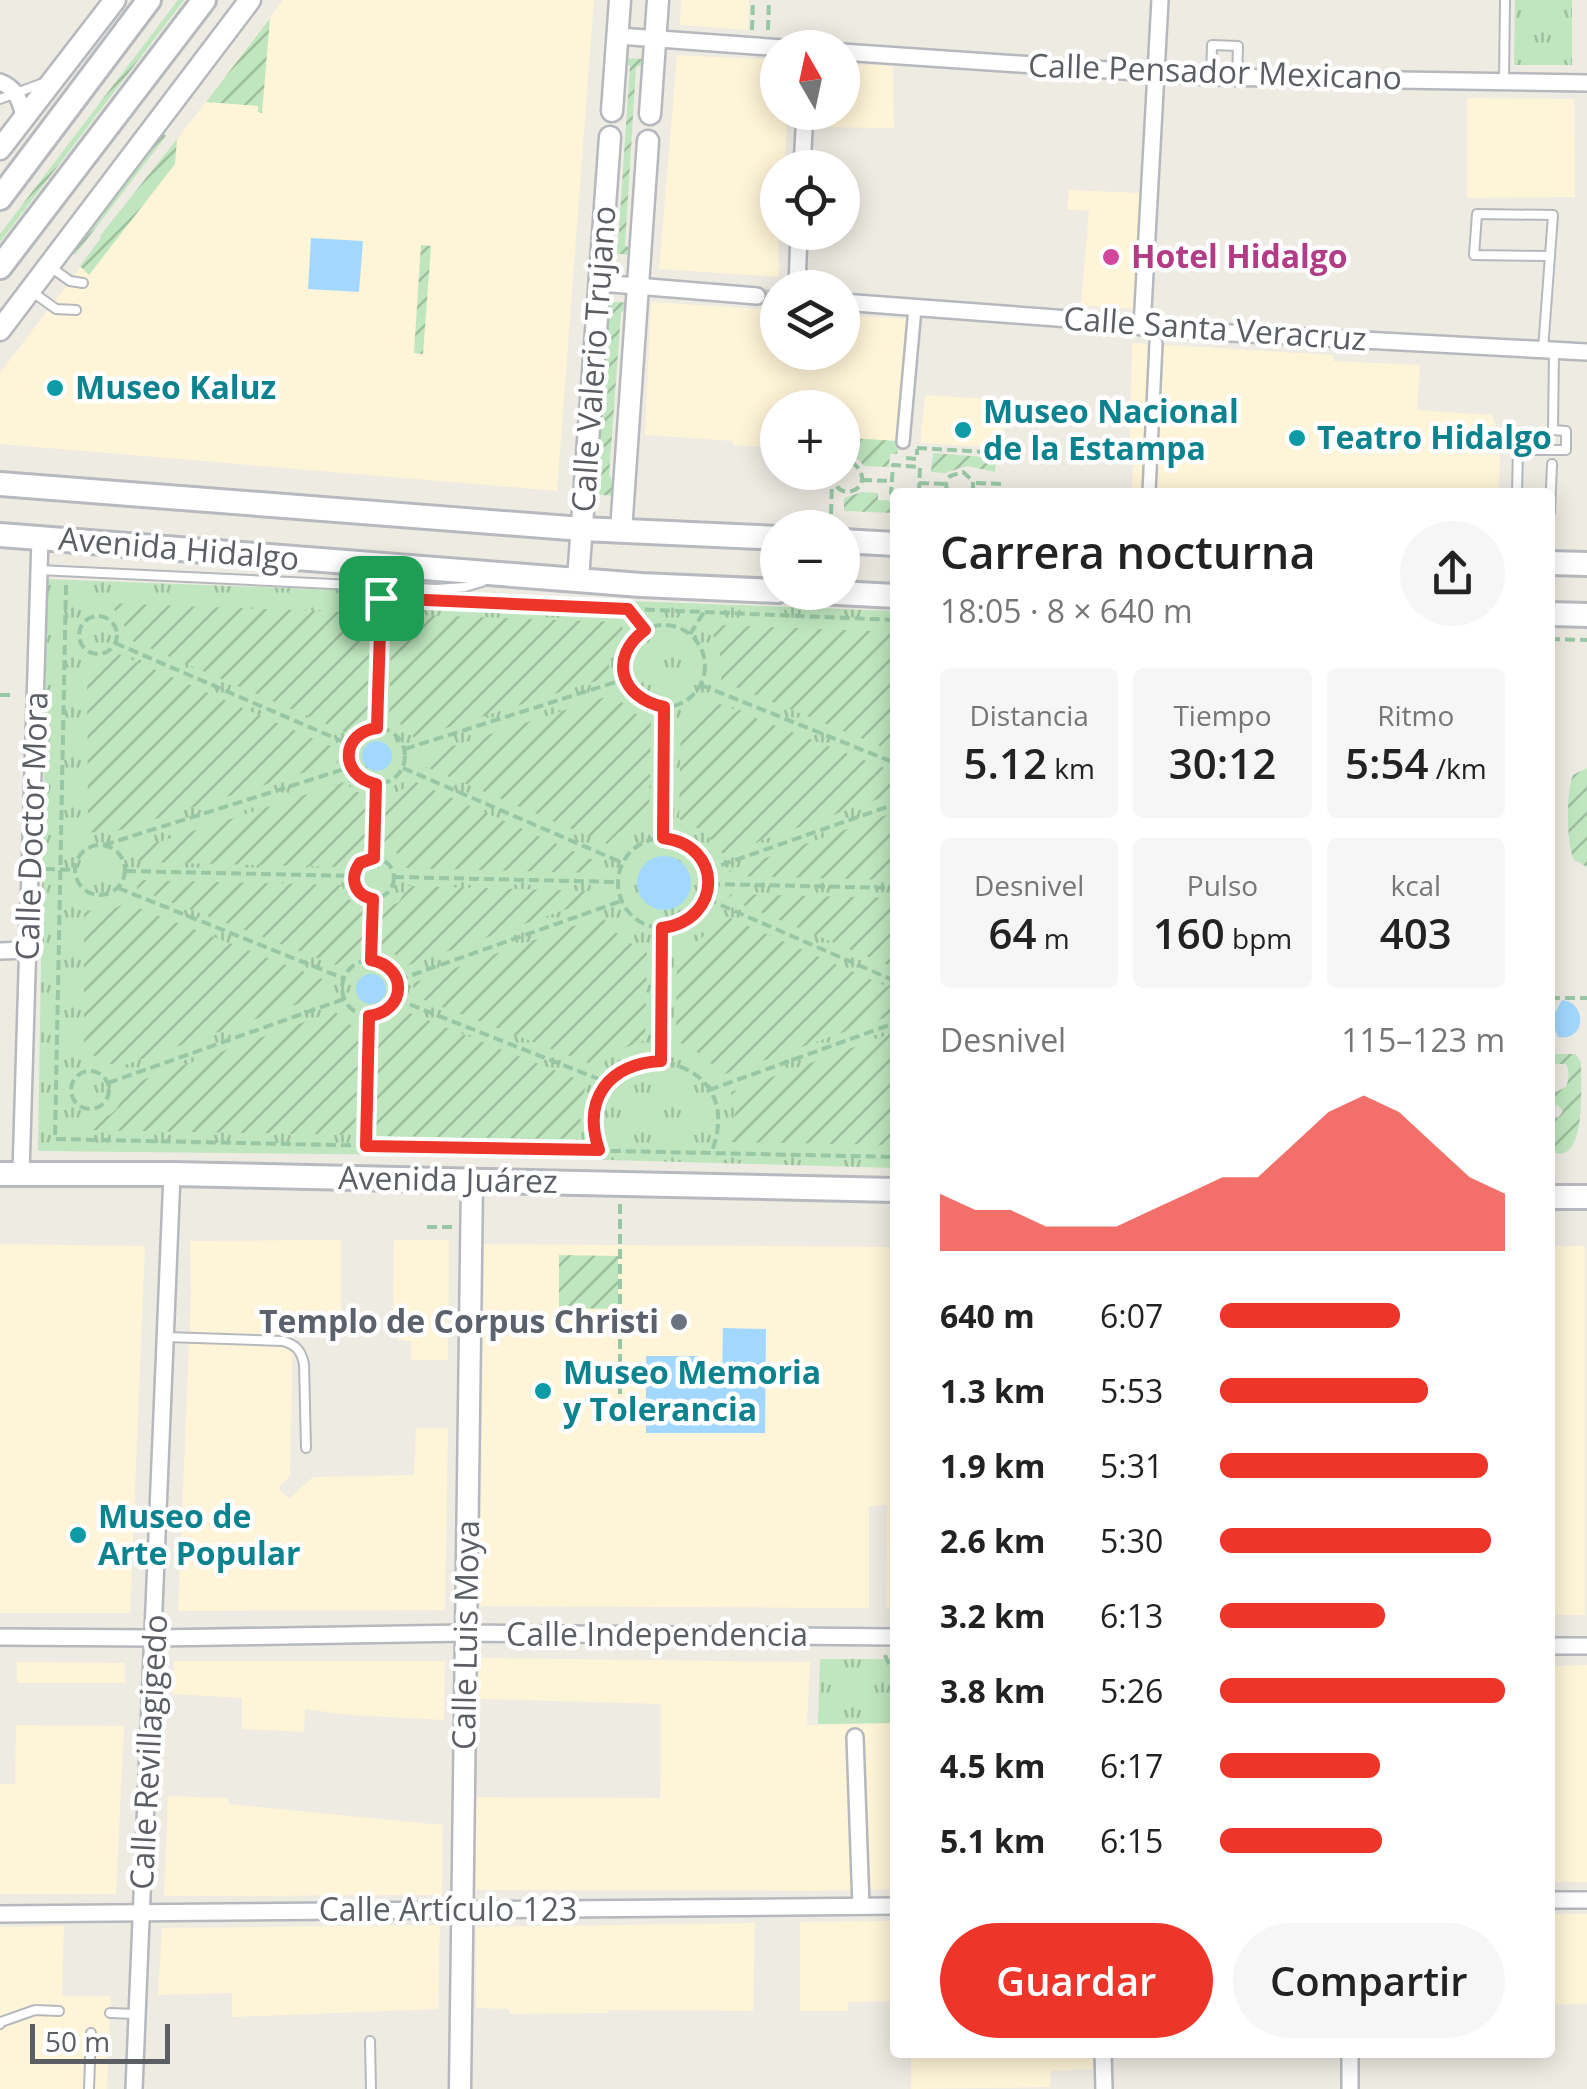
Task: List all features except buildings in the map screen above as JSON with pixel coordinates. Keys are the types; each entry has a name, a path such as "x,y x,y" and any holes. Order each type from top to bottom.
{"main road":[{"path":"0,198 149,0"},
{"path":"0,267 204,0"},
{"name":"Avenida Hidalgo","path":"0,484 582,529 760,537"},
{"name":"Avenida Hidalgo","path":"0,535 521,576 760,590"},
{"path":"860,542 890,544"},
{"path":"1555,563 1587,564"},
{"path":"860,594 890,596"},
{"path":"1555,614 1587,615"},
{"name":"Avenida Juárez","path":"10,1173 890,1190"},
{"path":"1555,1197 1587,1197"}],"street":[{"path":"0,148 115,0"},
{"path":"0,330 250,0"},
{"path":"612,111 620,0"},
{"path":"650,114 658,0"},
{"path":"1142,327 1160,0"},
{"path":"618,36 760,43"},
{"name":"Calle Pensador Mexicano","path":"860,53 1236,78 1587,82"},
{"path":"0,82 10,85 8,96 24,118"},
{"name":"Calle Valerio Trujano","path":"578,580 610,137"},
{"name":"Calle Valerio Trujano","path":"621,531 648,140"},
{"path":"600,283 757,296"},
{"name":"Calle Santa Veracruz","path":"860,303 1142,327 1587,352"},
{"path":"903,448 915,308"},
{"path":"1149,488 1156,343"},
{"name":"Calle Doctor Mora","path":"10,1173 32,869 40,538"},
{"path":"0,951 28,950"},
{"name":"Calle Revillagigedo","path":"134,2089 172,1174"},
{"name":"Calle Luis Moya","path":"460,2089 472,1181"},
{"name":"Calle Independencia","path":"0,1637 890,1637"},
{"path":"1555,1646 1587,1646"},
{"path":"854,1737 861,1906"},
{"path":"1555,1900 1587,1900"},
{"name":"Calle Artículo 123","path":"0,1914 890,1906"},
{"path":"1103,2058 1104,2089"},
{"path":"1350,2058 1350,2089"}],"lane":[{"path":"1504,82 1505,0"},
{"path":"1211,76 1212,44 1238,46 1236,78"},
{"path":"8,96 55,79"},
{"path":"1516,488 1518,450 1566,450 1566,431 1552,430 1549,350 1553,216 1476,214 1474,255 1550,256"},
{"path":"49,266 70,281 84,283"},
{"path":"30,290 56,309 76,310"},
{"path":"1551,488 1552,464"},
{"path":"39,570 438,588 521,576"},
{"path":"166,1337 294,1344 302,1353 304,1364 306,1448"},
{"path":"0,2024 34,2010 58,2011"},
{"path":"110,2013 137,2014"},
{"path":"89,2089 91,2033"},
{"path":"370,2041 371,2089"}],"path":[{"path":"752,33 753,0"},
{"path":"769,0 773,30"},
{"path":"901,466 903,448"},
{"path":"917,448 1003,453"},
{"path":"891,488 893,466 920,467 919,488"},
{"path":"860,469 860,484"},
{"path":"946,488 950,476 958,472 967,474 973,488"},
{"path":"862,480 892,481"},
{"path":"919,483 946,484"},
{"path":"974,483 1001,484"},
{"path":"65,586 56,1139 890,1157"},
{"path":"377,728 381,598"},
{"path":"457,602 890,620"},
{"path":"628,609 645,630"},
{"path":"690,634 704,612"},
{"path":"91,617 107,618 116,631 115,643 106,652 91,653 80,643 80,628 91,617"},
{"path":"65,622 80,628"},
{"path":"668,625 690,634 705,657 701,685 686,701 664,707 640,699 625,679 624,656 628,646 645,630 668,625"},
{"path":"1555,639 1587,640"},
{"path":"115,643 351,745"},
{"path":"52,655 64,655"},
{"path":"405,750 625,679"},
{"path":"701,685 890,760"},
{"path":"0,695 13,695"},
{"path":"663,838 664,707"},
{"path":"377,728 392,732 405,750 403,768 385,784 361,780 351,766 349,754 360,733 377,728"},
{"path":"104,845 122,857 125,878 118,888 104,895 90,893 79,884 75,870 84,851 351,766"},
{"path":"403,768 623,863"},
{"path":"374,858 376,784"},
{"path":"707,870 890,806"},
{"path":"653,839 674,840 694,850 707,870 706,899 690,920 676,926 662,928 642,923 621,901 618,882 623,863 636,847 653,839"},
{"path":"374,858 388,863 394,884 386,895 373,899 360,894 353,876 360,863 374,858"},
{"path":"32,869 75,870"},
{"path":"126,871 353,876"},
{"path":"394,877 618,882"},
{"path":"708,884 890,888"},
{"path":"118,888 343,978"},
{"path":"371,960 373,899"},
{"path":"706,899 890,979"},
{"path":"398,980 621,901"},
{"path":"661,1061 662,928"},
{"path":"371,960 386,964 398,980 396,999 385,1012 369,1016 352,1010 341,989 343,978 356,963 371,960"},
{"path":"1555,998 1587,998"},
{"path":"108,1083 344,999"},
{"path":"396,999 607,1082"},
{"path":"366,1146 369,1016"},
{"path":"709,1090 890,1024"},
{"path":"599,1150 593,1119 607,1082 628,1067 661,1061 689,1070 709,1090 718,1124 710,1153"},
{"path":"84,1072 99,1073 108,1083 108,1098 98,1107 83,1107 72,1096 72,1082 84,1072"},
{"path":"620,1184 620,1414"},
{"path":"427,1227 472,1227"},
{"path":"876,1636 890,1671"}],"shaded area":[{"path":"283,0 594,0 557,491 0,444 0,373"},
{"path":"681,0 749,0 748,30 680,25"},
{"path":"677,55 760,59 760,130 786,130 786,150 760,150 760,250 779,250 779,270 760,270 760,276 659,269"},
{"path":"860,65 893,66 894,128 860,128"},
{"path":"1467,98 1574,99 1575,197 1467,198"},
{"name":"Hotel Hidalgo","path":"1069,190 1140,193 1135,309 1081,305 1089,211 1067,209"},
{"path":"651,302 760,309 760,370 860,370 860,316 910,319 899,441 860,439 860,390 760,390 760,447 734,445 733,441 645,435"},
{"name":"Teatro Hidalgo","path":"1132,343 1333,355 1333,361 1420,365 1417,410 1492,415 1500,446 1499,488 1132,488 1134,443 1130,442"},
{"name":"Museo Nacional de la Estampa","path":"925,395 1007,400 1003,448 920,443"},
{"path":"341,1240 341,1323 293,1324 290,1476 278,1488 289,1499 313,1477 414,1475 416,1428 448,1428 445,1610 178,1611 190,1241"},
{"path":"394,1240 449,1240 448,1360 411,1360 411,1341 398,1340 398,1333 393,1333"},
{"path":"0,1244 145,1246 130,1613 0,1613"},
{"path":"484,1244 890,1247 890,1609 886,1609 887,1505 869,1506 869,1608 480,1606"},
{"path":"1555,1246 1585,1246 1585,1615 1555,1615"},
{"path":"479,1658 810,1662 807,1725 890,1723 890,1889 476,1890 476,1797 660,1798 661,1768 661,1704 478,1699"},
{"path":"174,1661 445,1661 444,1720 305,1709 304,1732 242,1729 242,1698 172,1694"},
{"path":"17,1662 125,1663 125,1683 17,1683"},
{"path":"1587,1665 1587,1882 1555,1882 1555,1666"},
{"path":"16,1725 124,1726 116,1894 0,1894 0,1784 15,1784"},
{"path":"168,1796 228,1798 229,1804 443,1825 442,1895 164,1896"},
{"path":"1555,1914 1587,1914 1587,2004 1555,2005"},
{"path":"890,1921 890,2001 848,2002 848,2011 800,2011 800,1922"},
{"path":"755,1923 753,2011 510,2014 509,2009 476,2008 476,1927"},
{"path":"440,1925 438,2009 232,2017 232,1993 158,1995 162,1928"},
{"path":"64,1926 62,1996 111,1996 107,2089 0,2089 0,1927"},
{"path":"911,2058 1092,2058 1093,2069 1051,2071 1050,2087 911,2089"}],"green space":[{"path":"178,0 184,0 0,242 0,234"},
{"path":"1515,0 1572,0 1572,65 1514,65"},
{"path":"270,18 262,113 258,106 206,102"},
{"path":"623,58 645,59 645,64 636,67 625,245 632,255 610,253 618,244 630,66"},
{"path":"163,133 166,136 75,255 71,252"},
{"path":"177,139 175,164 89,275 80,266"},
{"path":"421,245 431,246 423,354 414,353"},
{"path":"606,301 629,303 629,309 621,312 609,475 615,485 615,496 592,494"},
{"path":"860,439 899,441 897,454 890,454 889,467 864,466 860,461"},
{"path":"933,453 996,458 995,472 967,466 945,473 931,472"},
{"path":"862,492 878,493 878,500 890,501 890,513 844,510 844,498"},
{"path":"47,579 760,606 760,610 890,611 890,1168 427,1155 38,1151"},
{"path":"104,603 372,613 369,717 345,732 126,638 121,617"},
{"path":"392,614 616,622 623,628 612,651 609,677 414,738 407,728 389,717"},
{"path":"718,625 890,632 890,750 721,681 720,656 711,631"},
{"path":"119,654 337,749 338,762 110,833 88,832 87,665 104,664"},
{"path":"615,694 631,710 651,721 649,818 619,832 607,844 419,764 419,757"},
{"path":"712,701 890,770 890,795 723,854 704,833 679,819 681,721 698,714"},
{"path":"1587,768 1587,867 1574,860 1568,818 1573,775"},
{"path":"411,780 598,862 595,873 406,868 401,856 384,845 386,797"},
{"path":"345,782 366,796 365,846 355,850 343,867 138,862 134,850"},
{"path":"890,814 890,880 730,876 729,871"},
{"path":"138,880 341,885 351,902 363,908 362,949 336,965 137,889"},
{"path":"408,886 594,891 595,899 406,966 396,955 381,949 382,910 399,902"},
{"path":"730,894 890,898 890,966 729,899"},
{"path":"126,903 330,982 329,993 116,1068 102,1057 84,1054 84,910 106,912"},
{"path":"723,915 890,988 890,1016 722,1075 701,1055 676,1041 677,951 713,927"},
{"path":"602,916 622,937 647,950 645,1040 619,1050 598,1067 414,996 413,983"},
{"path":"335,1011 359,1030 355,1135 90,1130 116,1110 123,1087"},
{"path":"407,1012 587,1083 581,1111 582,1139 375,1136 378,1032 399,1022"},
{"path":"890,1034 890,1145 731,1142 735,1117 731,1092"},
{"path":"1555,1054 1575,1054 1581,1062 1581,1106 1576,1138 1562,1153 1555,1152 1555,1117 1563,1111 1555,1106 1555,1092 1566,1087 1566,1064 1555,1064"},
{"path":"559,1255 618,1256 618,1309 559,1308"},
{"path":"820,1659 890,1659 890,1723 818,1724"}],"water":[{"path":"311,238 363,241 359,292 308,289"},
{"path":"377,741 391,750 392,756 383,770 377,771 363,762 362,756 371,742"},
{"path":"664,856 683,864 691,883 683,902 664,910 645,902 637,883 645,864"},
{"path":"371,974 382,978 386,989 382,1000 371,1004 360,1000 356,989 360,978"},
{"path":"1562,1000 1576,1007 1580,1021 1574,1034 1558,1037 1555,1013"},
{"path":"723,1328 766,1329 765,1433 646,1433 646,1356 698,1356 698,1378 722,1378"}],"place":[{"name":"Hotel Hidalgo","path":"1111,257"},
{"name":"Museo Kaluz","path":"55,388"},
{"name":"Museo Nacional de la Estampa","path":"963,430"},
{"name":"Teatro Hidalgo","path":"1297,438"},
{"name":"Templo de Corpus Christi","path":"679,1322"},
{"name":"Museo Memoria y Tolerancia","path":"543,1391"},
{"name":"Museo de Arte Popular","path":"78,1535"}],"route":[{"path":"381,598 628,609 645,630 628,646 623,668 631,690 640,699 664,707 663,838 694,850 707,870 708,884 706,899 690,920 662,928 661,1061 628,1067 607,1082 593,1119 599,1150 366,1146 369,1016 392,1006 398,991 392,970 378,960 371,960 373,899 360,894 353,876 360,863 374,858 376,784 361,780 353,772 349,754 356,737 377,728 381,598"}]}
